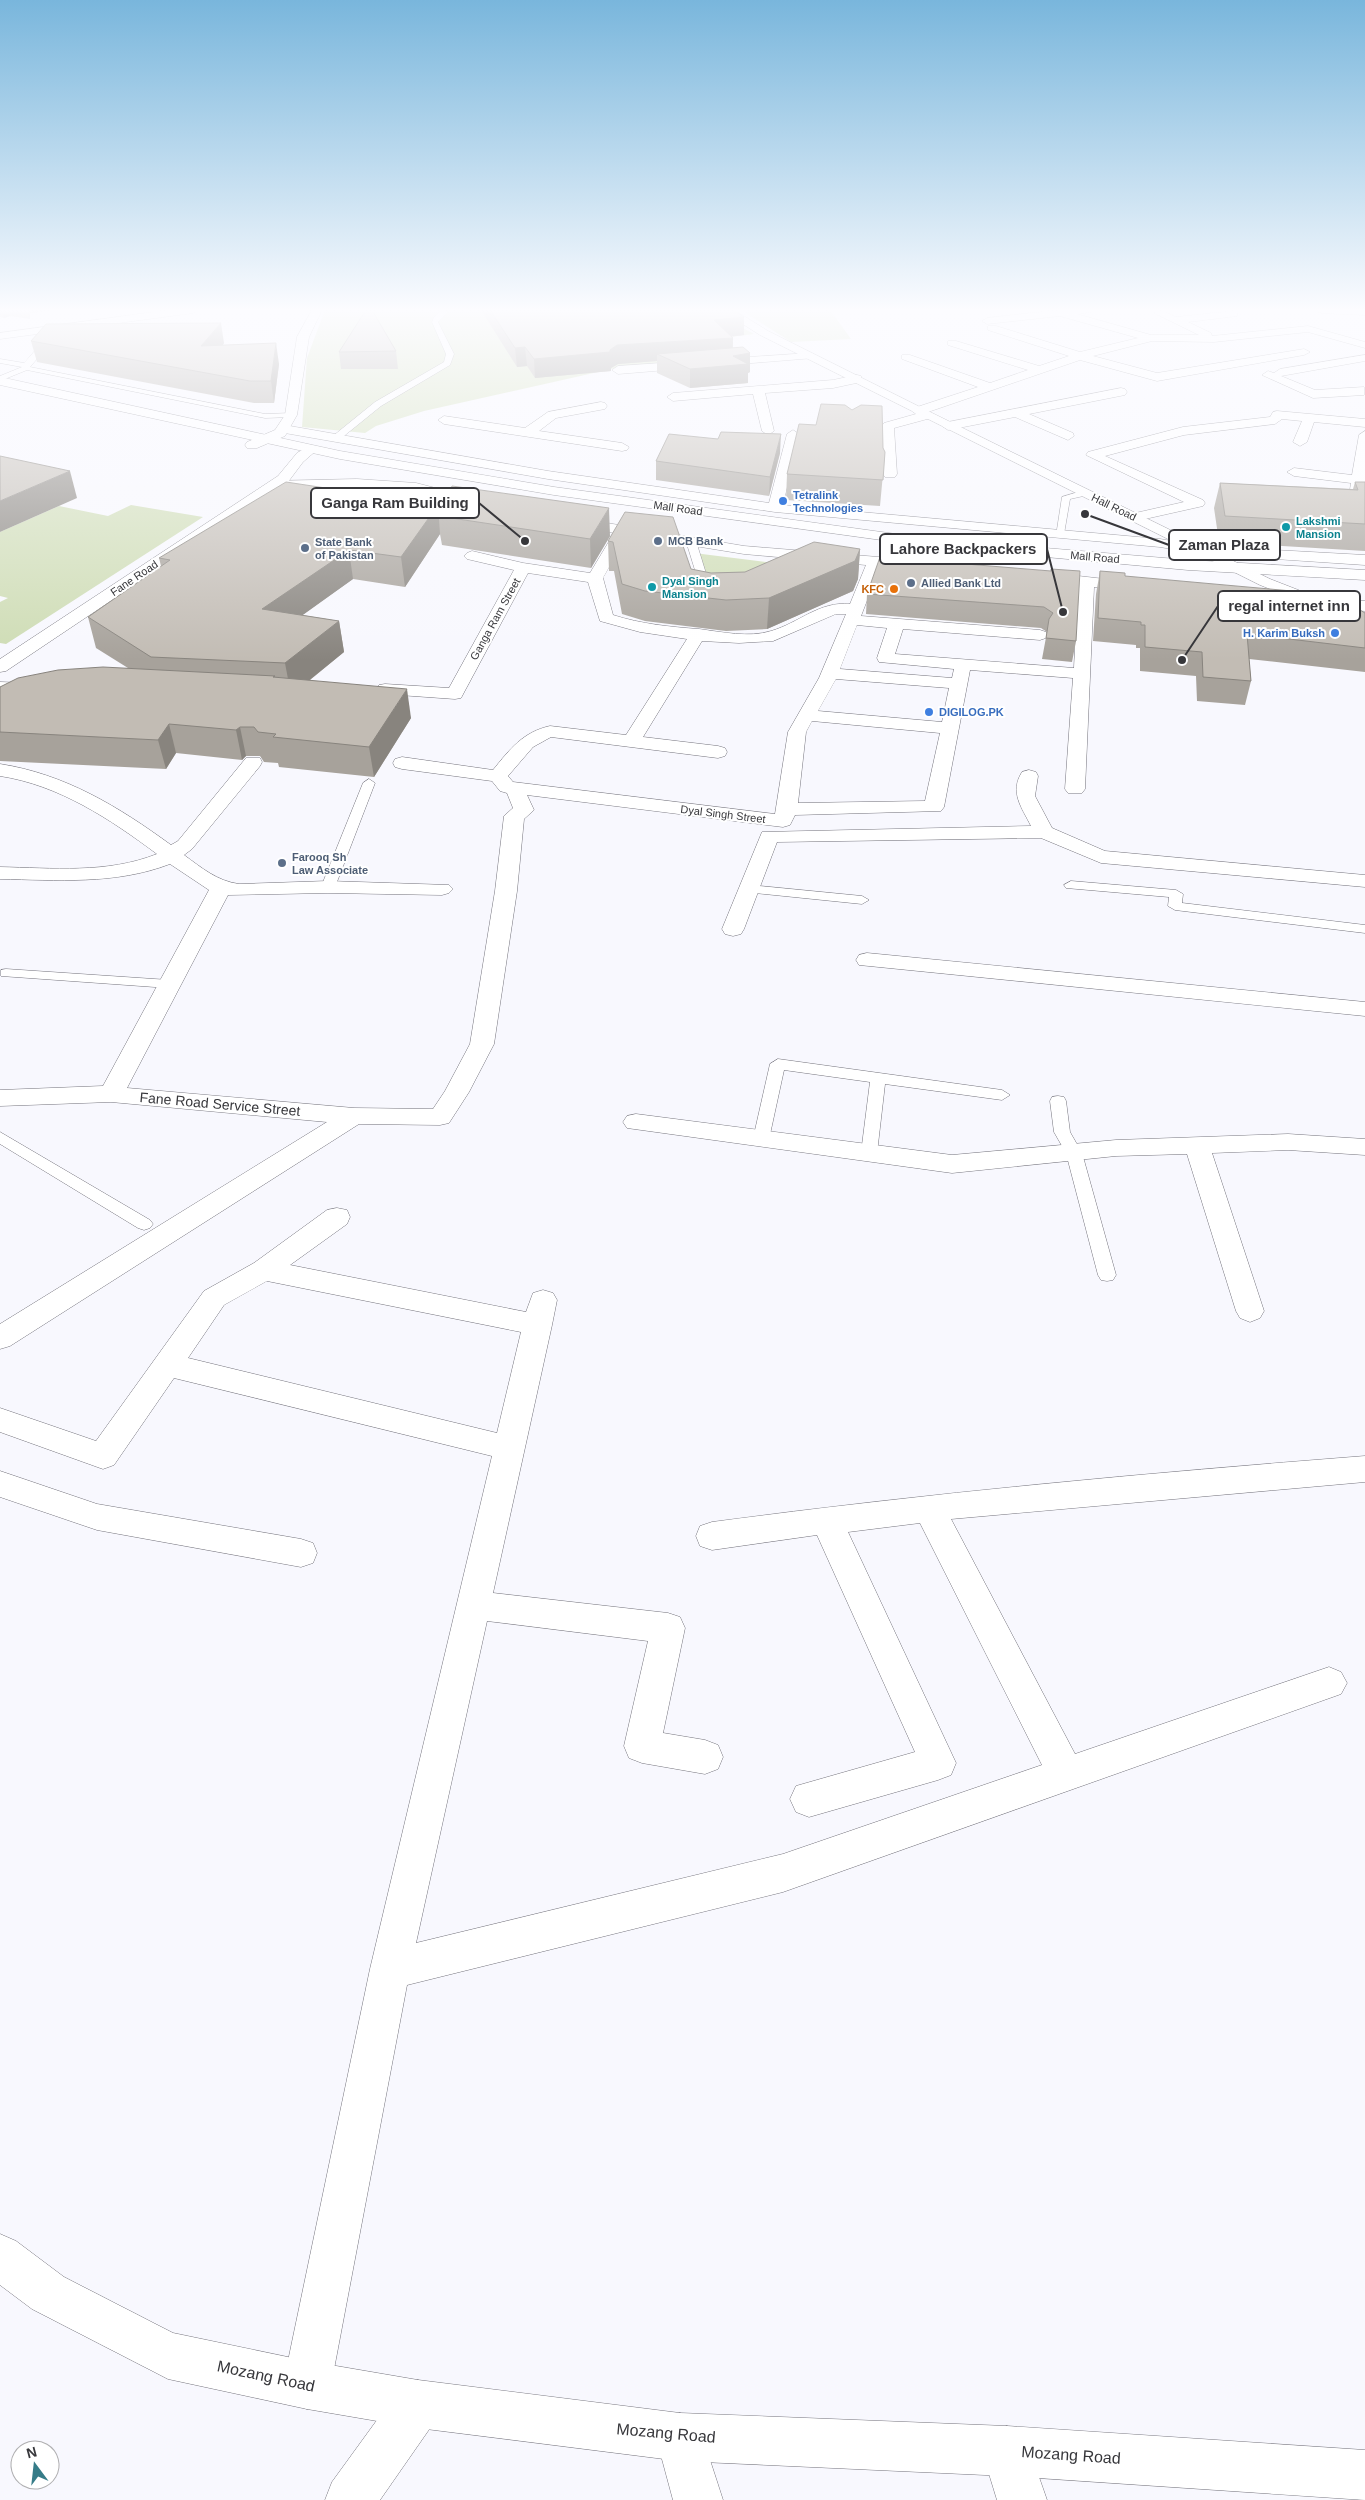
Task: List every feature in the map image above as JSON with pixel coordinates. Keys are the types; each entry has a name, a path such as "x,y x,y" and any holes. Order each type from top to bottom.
{"street":[{"name":"Mall Road","path":"160,427 252,446 925,542 1040,553 1365,575"},
{"name":"Mall Road","path":"207,427 266,440 419,483 812,537 987,558 1265,582 1365,587"},
{"path":"487,427 621,448"},
{"path":"527,433 536,427"},
{"path":"767,427 768,431"},
{"path":"888,427 890,474"},
{"name":"Hall Road","path":"949,427 1265,582"},
{"path":"1047,427 1068,436"},
{"path":"1136,517 1198,503 1093,454 1191,430 1219,427"},
{"path":"1300,442 1306,427"},
{"path":"252,446 284,429 594,481 775,508 1160,543 1201,550"},
{"path":"775,508 793,434"},
{"path":"1355,502 1358,480 1356,461 1365,435"},
{"name":"Fane Road","path":"0,668 274,485 292,470 304,452"},
{"path":"594,481 605,471"},
{"path":"1294,472 1358,480"},
{"path":"274,485 419,483 498,507"},
{"path":"555,518 622,531 744,550 932,567"},
{"path":"864,534 873,518"},
{"path":"622,531 595,578 606,618 621,625 752,640 773,636 836,609 854,615 897,623 1040,635"},
{"path":"925,542 975,536 1134,549 1201,550 1365,560"},
{"path":"812,537 847,559"},
{"path":"472,556 523,568"},
{"path":"875,561 830,674 797,732 787,809 934,807 964,664"},
{"name":"Ganga Ram Street","path":"384,689 454,694 523,568 595,578"},
{"path":"1028,576 1144,587"},
{"path":"1075,789 1086,581"},
{"path":"1265,582 1365,622"},
{"path":"1271,600 1365,606"},
{"path":"897,623 885,658 1082,674"},
{"path":"631,741 698,634"},
{"path":"830,674 959,684"},
{"path":"807,715 950,728"},
{"path":"402,762 507,784 525,743 535,734 550,731 718,752"},
{"path":"0,873 114,874 173,856 185,845 253,762"},
{"path":"0,770 16,770 55,782 100,808 173,856 204,879 221,888 239,890 328,887 442,889"},
{"path":"1029,776 1025,796 1044,832"},
{"name":"Dyal Singh Street","path":"507,784 783,821 787,809"},
{"name":"Fane Road Service Street","path":"0,1098 111,1094 354,1116 440,1117 457,1092 482,1044 506,891 514,816 524,810 507,784"},
{"path":"733,929 750,889 768,836 1044,832 1101,857 1365,881"},
{"path":"111,1094 221,888"},
{"path":"867,960 1365,1009"},
{"path":"0,1338 354,1116"},
{"path":"636,1122 952,1164 1116,1148 1288,1142 1365,1148"},
{"path":"1197,1145 1250,1311"},
{"path":"0,1420 103,1456 169,1365 214,1298 264,1270 337,1217"},
{"path":"264,1270 540,1312 390,1969 307,2385"},
{"path":"169,1365 509,1448"},
{"path":"712,1536 826,1520 1191,1482 1365,1469"},
{"path":"0,1484 97,1517 301,1553"},
{"path":"930,1510 1066,1775"},
{"path":"809,1799 938,1762 826,1520"},
{"path":"473,1606 668,1628 642,1746 705,1757"},
{"path":"390,1969 783,1873 1329,1683"},
{"name":"Mozang Road","path":"0,2257 48,2293 168,2355 307,2385 418,2404 680,2437 1007,2451 1365,2475"},
{"path":"350,2500 418,2404"},
{"path":"680,2437 698,2500"},
{"path":"1007,2451 1022,2500"}],"lane":[{"path":"336,438 350,427"},
{"path":"1059,534 1066,497 1085,493"},
{"path":"691,541 706,592 721,595"},
{"path":"798,566 819,557"},
{"path":"0,685 39,687"},
{"path":"328,887 369,783"},
{"path":"1071,885 1176,894 1175,906 1365,929"},
{"path":"750,889 862,900"},
{"path":"6,973 169,984"},
{"path":"761,1139 778,1064 1002,1095"},
{"path":"869,1153 878,1078"},
{"path":"1058,1100 1062,1132 1074,1153 1107,1275"},
{"path":"0,1137 144,1224"}],"green space":[{"path":"302,427 375,427 365,433"},
{"path":"131,505 203,517 6,644 0,643 0,602 8,598 0,596 0,532 59,506 108,516"},
{"path":"694,553 798,566 714,595"}],"building":[{"path":"798,427 882,427 883,448 885,452 883,480 787,474"},
{"path":"721,432 781,434 770,477 656,461 669,434 718,439"},
{"path":"0,456 70,471 0,501"},
{"path":"286,482 438,505 401,557 349,550 262,609 339,621 285,663 151,657 88,617 170,560 159,558"},
{"path":"1355,482 1365,482 1365,524 1225,516 1220,483 1358,490"},
{"path":"452,486 609,508 590,539 438,516"},
{"path":"625,512 673,517 691,569 711,573 745,572 814,542 860,549 855,561 769,598 726,600 645,591 622,584 613,542 608,541"},
{"path":"880,557 1051,571 1051,569 1080,571 1076,641 1046,638 1049,619 1053,613 1044,607 867,594"},
{"path":"1100,571 1125,573 1125,576 1314,593 1365,613 1365,648 1247,634 1251,681 1203,677 1202,652 1145,647 1145,625 1141,625 1141,622 1098,618"},
{"path":"103,667 275,676 273,677 407,689 369,747 273,737 276,734 258,732 254,727 240,727 236,730 169,724 158,740 0,732 0,687 18,678 58,670"}],"place":[{"name":"Tetralink Technologies","path":"783,501"},
{"name":"Zaman Plaza","path":"1085,514"},
{"name":"Lakshmi Mansion","path":"1286,527"},
{"name":"Ganga Ram Building","path":"525,541"},
{"name":"MCB Bank","path":"658,541"},
{"name":"State Bank of Pakistan","path":"305,548"},
{"name":"Allied Bank Ltd","path":"911,583"},
{"name":"Dyal Singh Mansion","path":"652,587"},
{"name":"KFC","path":"894,589"},
{"name":"Lahore Backpackers","path":"1063,612"},
{"name":"H. Karim Buksh","path":"1335,633"},
{"name":"regal internet inn","path":"1182,660"},
{"name":"DIGILOG.PK","path":"929,712"},
{"name":"Farooq Sh Law Associate","path":"282,863"}]}
